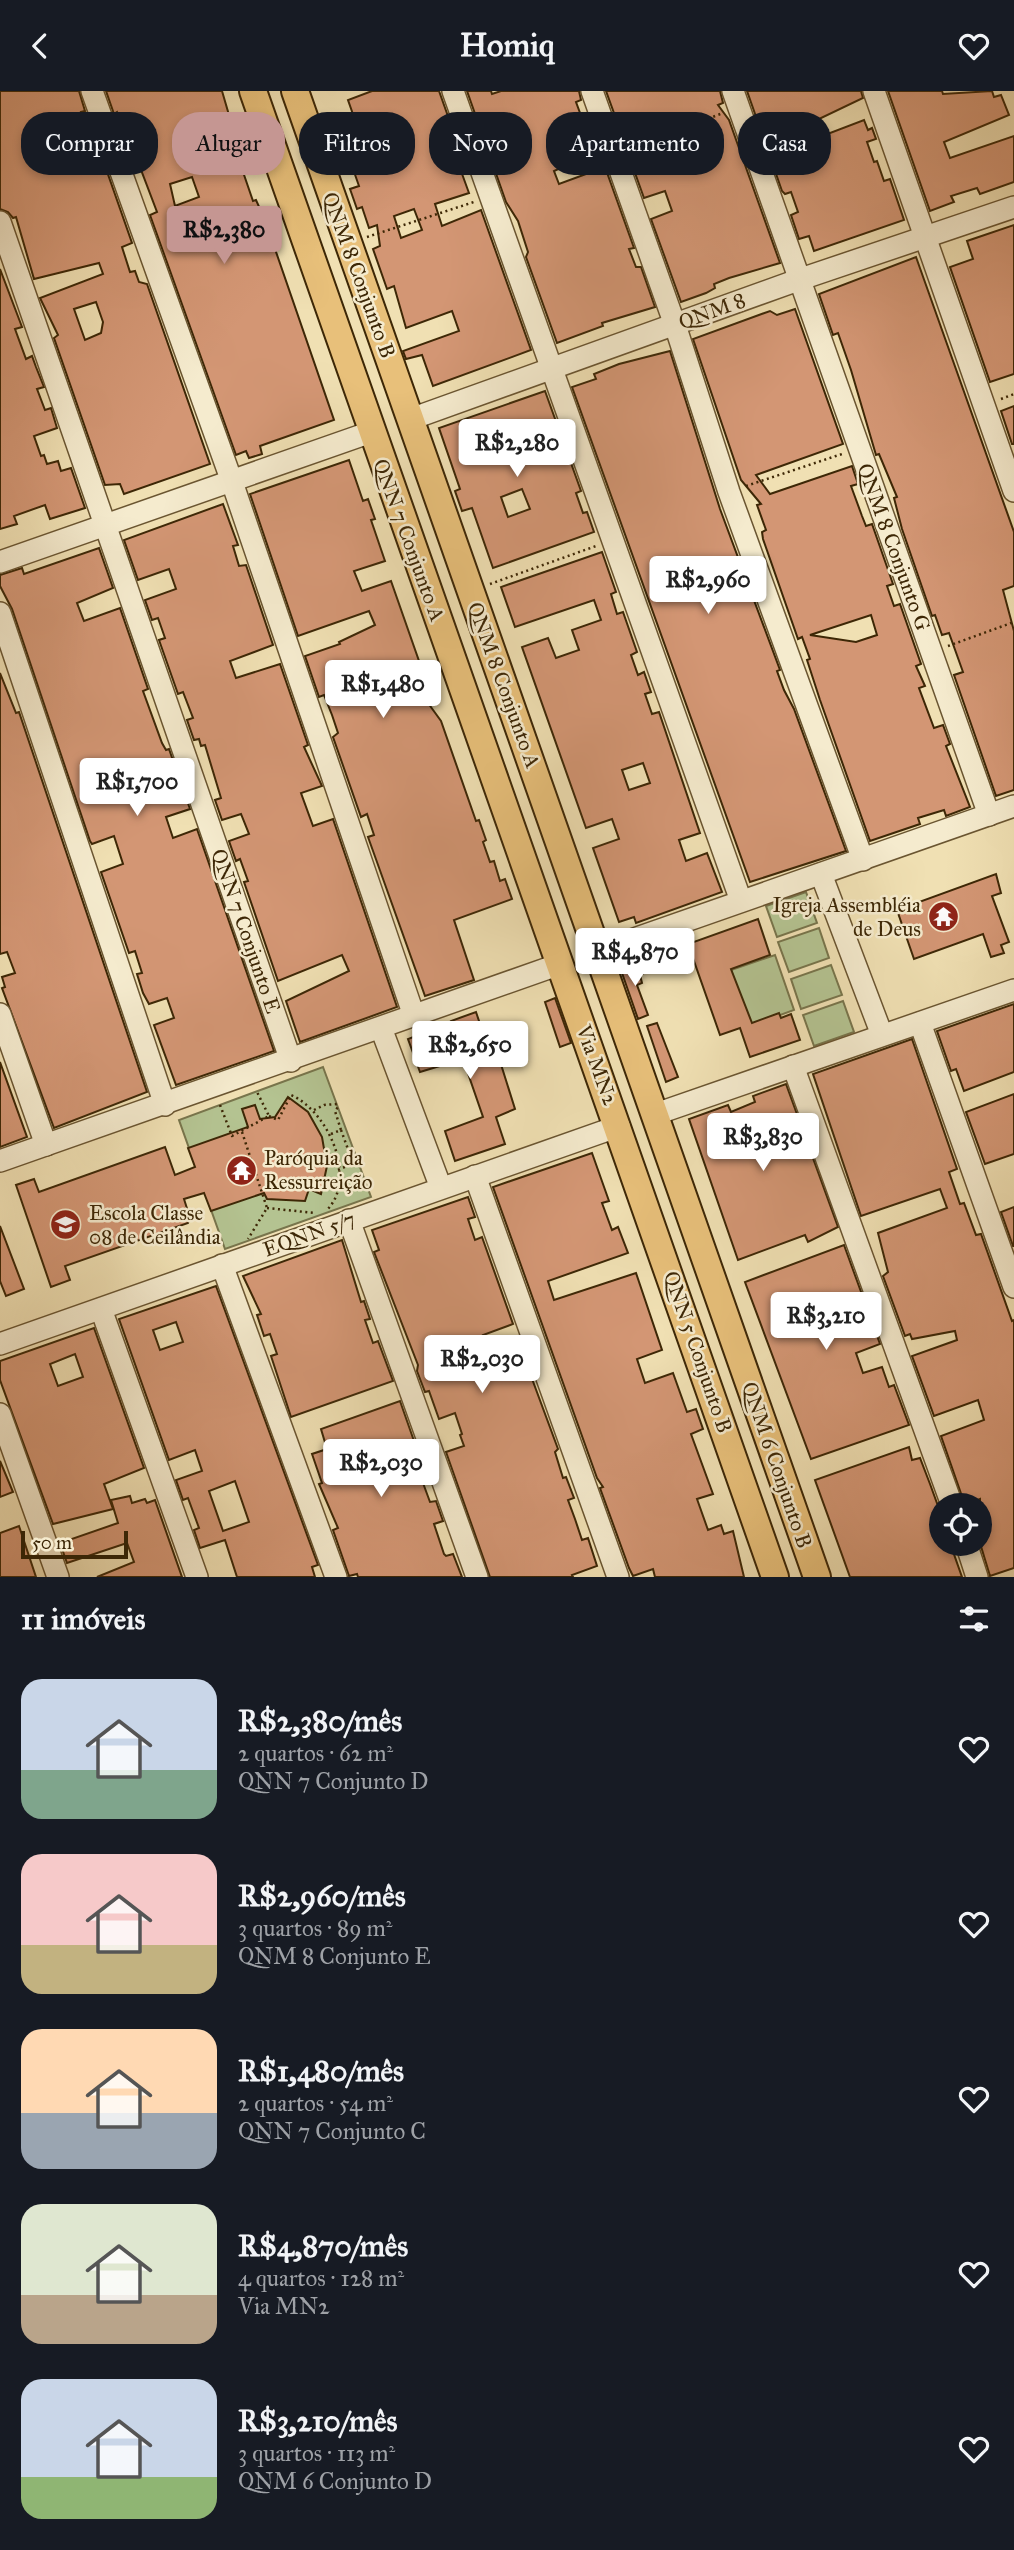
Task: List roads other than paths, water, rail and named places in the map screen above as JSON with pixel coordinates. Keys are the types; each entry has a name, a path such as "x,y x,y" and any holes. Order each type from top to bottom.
{"main road":[{"name":"QNN 7 Conjunto A","path":"253,91 560,964"},
{"path":"286,91 306,151 335,209"},
{"name":"QNM 8 Conjunto B","path":"295,91 411,419"},
{"name":"QNM 8 Conjunto A","path":"411,419 599,957"},
{"path":"438,618 471,682 509,789 516,793 528,793 534,787 535,772"},
{"path":"516,838 517,827 524,819 533,818 544,824 577,922 599,957"},
{"name":"Via MN2","path":"599,957 653,1115"},
{"name":"Via MN2","path":"560,964 616,1118"},
{"name":"QNM 6 Conjunto B","path":"653,1115 817,1577"},
{"path":"616,1118 641,1159 676,1258 685,1263 694,1260 698,1256 699,1239"},
{"name":"QNN 5 Conjunto B","path":"616,1118 775,1577"},
{"path":"680,1300 682,1290 689,1285 699,1284 708,1289 740,1386 768,1440"}],"street":[{"path":"92,91 231,479 414,1016"},
{"path":"453,91 741,901"},
{"path":"592,91 676,325 729,492 863,860"},
{"path":"874,91 1014,491"},
{"name":"QNM 8 Conjunto G","path":"736,99 989,815"},
{"name":"QNM 8","path":"411,419 798,280 1014,207"},
{"name":"QNN 7 Conjunto E","path":"0,222 290,1061"},
{"path":"0,562 371,432"},
{"path":"0,613 165,1105"},
{"path":"599,957 648,935 741,901 1014,806"},
{"path":"821,874 883,1035"},
{"path":"0,1161 560,964"},
{"path":"653,1115 1014,991"},
{"path":"0,1014 46,1145"},
{"path":"920,1023 1014,1287"},
{"path":"381,1028 441,1188"},
{"path":"793,1066 948,1493"},
{"name":"EQNN 5/7","path":"0,1344 567,1143 616,1118"},
{"path":"475,1175 618,1577"},
{"path":"349,1220 477,1577"},
{"path":"222,1265 335,1577"},
{"path":"101,1309 197,1577"},
{"path":"0,1414 58,1577"},
{"path":"971,1556 978,1577"}],"place":[{"name":"Igreja Assembléia de Deus","path":"944,917"},
{"name":"Paróquia da Ressurreição","path":"241,1170"},
{"name":"Escola Classe 08 de Ceilândia","path":"66,1225"}]}
